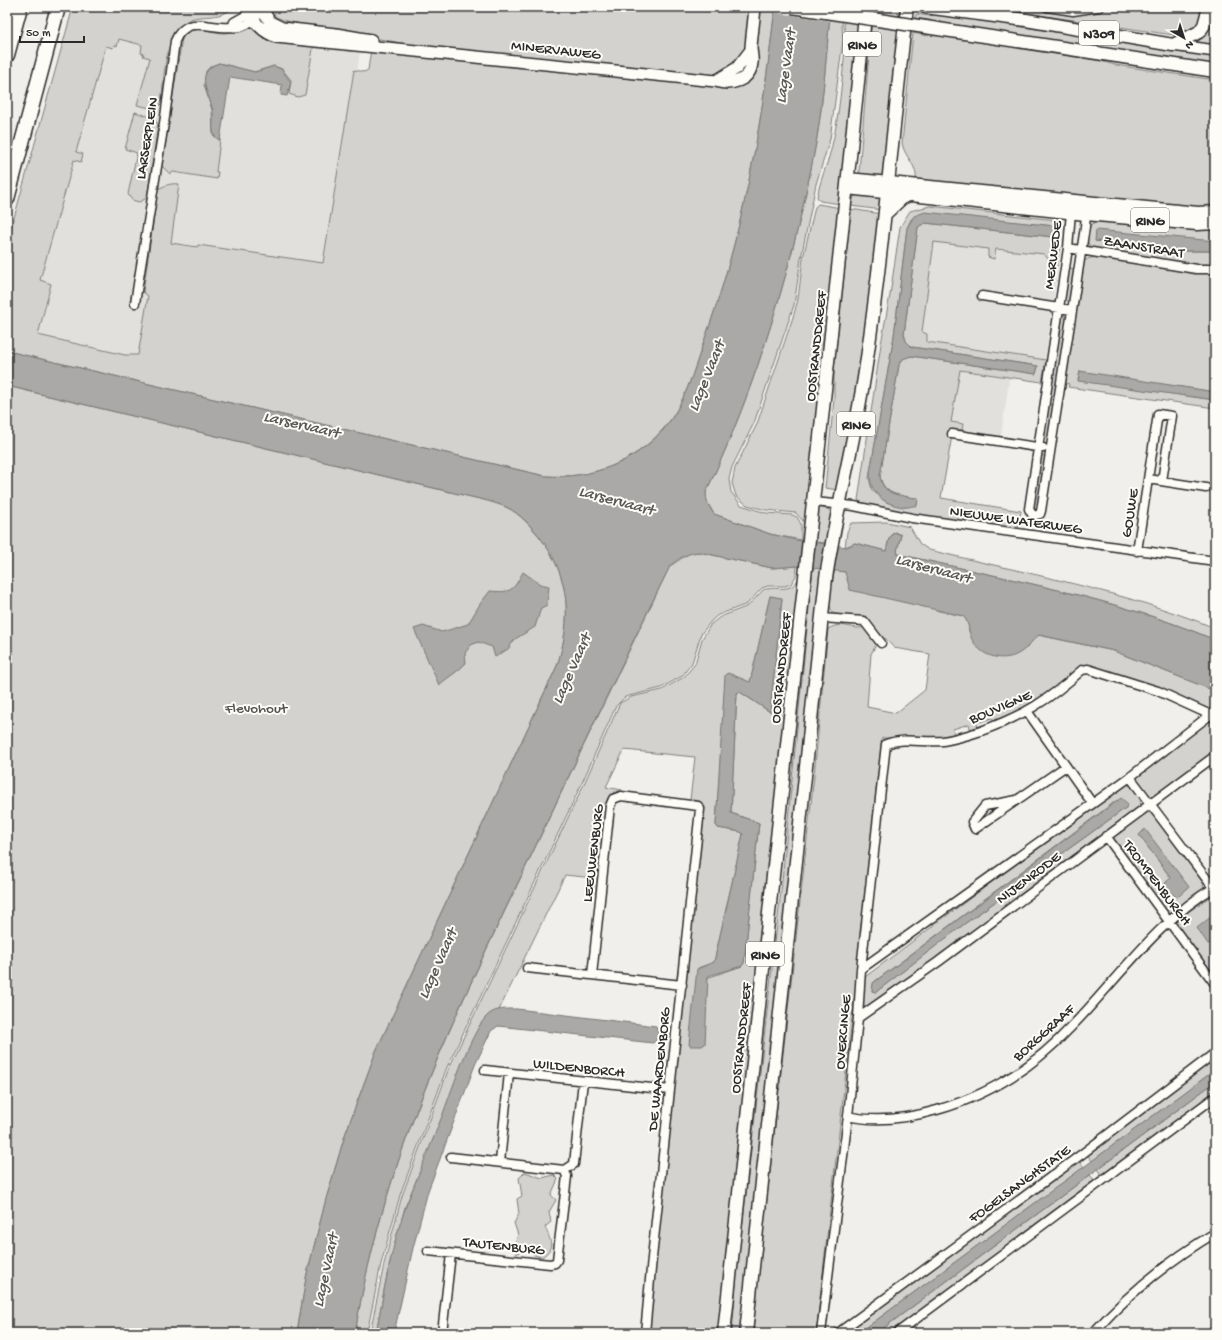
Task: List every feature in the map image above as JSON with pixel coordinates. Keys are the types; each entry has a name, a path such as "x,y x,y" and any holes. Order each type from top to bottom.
{"highway":[{"path":"7,55 20,7"},
{"path":"7,199 58,7"}],"main road":[{"name":"N309","path":"792,7 1215,71"},
{"name":"OOSTRANDDREEF","path":"724,1333 811,532 866,7"},
{"name":"RING","path":"746,1333 826,578 832,535 867,360 886,213 887,188 907,7"},
{"name":"N309","path":"926,7 1026,20 1173,45"},
{"path":"1173,45 1199,32 1204,25 1209,7"},
{"path":"886,213 912,190 900,176 891,161"},
{"name":"RING","path":"847,183 912,190 1080,200 1198,213 1215,212"},
{"name":"RING","path":"912,190 1086,214 1197,224 1215,223"}],"street":[{"name":"MINERVAWEG","path":"392,47 716,81 737,68 751,50 755,7"},
{"path":"1047,7 1073,11 1099,7"},
{"name":"LARSERPLEIN","path":"135,303 176,40 184,28 194,24 232,27 234,22 261,9 270,22 282,28 354,37 388,44 392,47"},
{"path":"251,14 261,28 276,36 388,49 392,47"},
{"path":"1173,45 1215,52"},
{"name":"MERWEDE","path":"1080,200 1086,214 1081,251 1041,511 1040,514 1034,516 1031,514 1029,509 1068,248 1071,212 1080,200"},
{"name":"ZAANSTRAAT","path":"1068,248 1196,269 1215,269"},
{"name":"MERWEDE","path":"982,296 1072,310"},
{"name":"GOUWE","path":"1137,551 1158,414 1172,416 1162,481"},
{"path":"952,434 1051,449"},
{"name":"GOUWE","path":"1148,479 1206,488"},
{"name":"NIEUWE WATERWEG","path":"814,502 1137,551 1215,561"},
{"path":"822,618 864,621 881,643"},
{"name":"BOUVIGNE","path":"895,740 943,741 1006,722 1027,712 1056,693 1082,670 1088,669 1158,691 1212,716"},
{"path":"1027,712 1092,803"},
{"name":"NIJENRODE","path":"861,969 1130,777 1212,716"},
{"name":"OVERCINGE","path":"821,1333 848,1116 858,1018 861,969 886,744 895,740"},
{"name":"NIJENRODE","path":"858,1018 938,962 1215,756"},
{"path":"1017,800 985,806 972,822 975,830 1066,766"},
{"path":"1130,777 1214,888"},
{"name":"LEEUWENBURG","path":"592,975 610,806 613,799 621,796 691,804 699,808"},
{"name":"DE WAARDENBORG","path":"645,1333 700,815 699,808"},
{"name":"TROMPENBURGH","path":"1106,836 1215,984"},
{"name":"BORGGRAAF","path":"848,1116 859,1119 884,1119 923,1114 957,1104 999,1085 1020,1072 1072,1027 1148,942 1169,921 1214,888"},
{"path":"527,968 682,985"},
{"name":"FOGELSANGHSTATE","path":"838,1333 1082,1154 1215,1053"},
{"name":"WILDENBORCH","path":"485,1070 670,1090"},
{"path":"500,1162 509,1073"},
{"path":"451,1157 565,1170 574,1164 583,1081"},
{"path":"897,1333 1215,1097"},
{"name":"TAUTENBURG","path":"428,1251 545,1264 555,1263 558,1255 566,1181 565,1170"},
{"path":"1093,1333 1137,1288 1182,1253 1215,1233"},
{"name":"TAUTENBURG","path":"442,1333 451,1254"}],"shaded area":[{"path":"109,26 184,44 211,32 360,51 329,268 308,387 19,344"},
{"path":"927,234 1060,248 1044,372 1011,367 1001,436 949,429 959,360 915,352"}],"green space":[{"path":"73,7 233,7 223,14 189,20 179,27 168,50 161,104 155,109 137,105 150,58 143,56 144,54 141,53 142,45 119,39 117,46 114,45 113,48 106,46 76,152 83,154 81,162 74,160 40,280 51,284 38,335 125,355 138,355 148,296 143,292 158,189 168,185 179,184 171,243 197,247 198,245 323,263 354,70 364,72 368,70 371,49 743,83 760,7 775,7 764,94 750,178 730,261 696,366 682,399 671,419 652,441 625,460 610,467 579,475 545,476 7,351 7,243"},
{"path":"270,7 727,7 751,11 746,43 738,60 732,67 723,72 711,75 411,45 286,21 276,17"},
{"path":"831,7 844,7 842,26 843,40 830,139 816,184 801,258 794,305 754,423 732,467 729,479 731,492 741,505 766,513 792,515 797,517 801,524 801,540 770,534 714,514 706,500 706,492 725,452 758,365 797,231 819,126"},
{"path":"847,7 862,7 841,204 820,201 817,197 831,150 837,123 846,40 844,26"},
{"path":"873,7 904,7 884,178 861,177 859,171"},
{"path":"986,7 1024,7 1076,14 1109,7 1205,7 1199,25 1180,36"},
{"path":"1215,11 1215,45 1196,43 1205,35"},
{"path":"916,14 930,16 937,14 1215,56 1215,66 934,23 930,20 915,18"},
{"path":"251,27 314,43 305,95 298,97 289,94 291,80 282,69 274,66 254,72 219,63 211,66 206,71 204,85 212,110 213,135 220,140 216,172 218,172 217,179 173,172 170,174 162,166 182,38 186,33 196,30 223,33"},
{"path":"913,33 928,36 929,33 1094,59 1115,65 1215,80 1215,209 916,180 915,170 905,153 902,143"},
{"path":"135,112 154,118 158,125 147,198 139,202 132,200 128,194 137,153 125,149"},
{"path":"855,194 883,195 882,210 851,206"},
{"path":"818,204 841,208 804,532 803,521 796,513 766,510 747,505 736,496 732,483 735,468 757,424 794,314 798,299 803,258 815,207"},
{"path":"930,206 1056,220 1060,224 1060,246 1057,266 1054,266 1044,254 996,249 994,259 988,257 988,249 934,242 922,332 927,334 927,342 1046,360 1042,382 960,370 951,422 963,424 962,430 953,430 941,498 1021,511 1018,530 907,514 867,505 858,500 900,227 910,211","holes":["911,219 993,220 1055,226 1054,237 925,223 918,227 904,334 906,341 912,347 1038,366 1036,374 911,356 903,358 899,365 880,476 885,487 894,494 918,498 913,505 906,507 886,502 872,490 869,478 894,336 907,228"]},
{"path":"851,209 881,214 855,407 838,490 825,488 834,399 834,368"},
{"path":"1100,219 1201,230 1215,230 1215,241 1095,241 1184,251 1215,251 1215,265 1192,264 1091,248 1087,241 1090,225"},
{"path":"1095,257 1191,272 1215,273 1215,392 1080,372 1078,380 1215,400 1215,408 1068,387 1069,384 1066,383 1067,374 1065,373 1083,263 1087,259"},
{"path":"1072,268 1074,270 1070,300 1066,301 1064,299 1068,269"},
{"path":"1064,315 1068,318 1048,439 1043,438 1061,317"},
{"name":"Flevohout","path":"7,386 498,504 508,508 525,520 539,536 550,551 563,583 566,599 565,632 557,666 376,1051 345,1135 326,1199 306,1278 297,1333 7,1333"},
{"path":"1043,455 1046,457 1039,511 1036,514 1031,509 1040,456"},
{"path":"819,507 833,511 827,543 815,542"},
{"path":"887,522 910,527 920,544 929,550 1074,584 1145,603 1215,628 1215,640 1177,625 1099,600 898,554 897,551 901,535 894,532 889,539 886,551 855,543 845,547 847,532 851,523"},
{"path":"699,552 772,568 797,566 796,576 791,584 762,588 747,604 718,615 712,620 701,634 692,663 682,676 661,688 625,697 616,706 582,783 447,1067 400,1195 381,1264 367,1333 355,1333 367,1272 382,1213 422,1098 445,1042 496,930 670,566 690,553"},
{"path":"813,567 822,568 740,1333 732,1333 737,1271 781,891"},
{"path":"835,570 845,572 939,611 963,616 968,621 969,632 1027,648 1031,640 1038,635 1114,651 1215,691 1215,712 1150,686 1083,666 1040,701 994,724 992,718 977,723 978,729 971,731 969,724 953,729 954,735 938,737 882,738 859,958 816,1333 752,1333 814,776 828,629 838,625 855,628 864,627 877,643 871,654 867,707 896,713 925,690 930,654 894,648 885,638 882,640 866,618 834,614 831,609 829,599"},
{"path":"799,577 718,1333 649,1333 653,1281 705,807 700,801 690,800 695,757 624,750 606,787 622,790 621,793 614,792 608,798 597,893 592,892 594,878 565,875 499,1010 488,1015 480,1025 467,1051 429,1152 405,1207 387,1275 376,1333 370,1333 384,1264 402,1196 449,1068 584,784 620,703 631,697 662,690 684,677 695,664 702,639 711,624 720,617 748,606 763,590 788,588 796,583","holes":["770,596 782,599 770,712 740,692 737,693 731,813 759,823 744,963 742,966 707,978 698,968 714,962 743,834 741,832 718,828 716,825 726,674 750,683"]},
{"path":"1209,719 1215,722 1215,751 1153,797 1147,795 1133,776"},
{"path":"1124,783 1128,784 1134,789 1140,799 1141,806 862,1013 865,977","holes":["1117,800 1127,807 967,922 876,992 872,991 874,982"]},
{"path":"1146,811 1152,814 1203,883 1204,890 1172,913 1168,914 1112,837","holes":["1139,835 1189,888 1171,878"]},
{"path":"1211,896 1215,899 1215,920 1213,917 1208,944 1215,940 1215,977 1174,922"},
{"path":"1215,1058 1215,1070 1092,1161 1086,1153"},
{"path":"1215,1082 1215,1094 1103,1176 1098,1169"},
{"path":"1078,1159 1084,1167 859,1333 843,1333"},
{"path":"525,1172 542,1178 554,1175 558,1179 551,1195 556,1200 549,1212 551,1222 545,1227 551,1243 549,1250 542,1257 534,1255 530,1246 517,1254 513,1250 518,1235 514,1223 519,1214 517,1199 522,1196 519,1178"},
{"path":"1090,1175 1096,1182 891,1333 877,1333"}],"water":[{"path":"775,7 831,7 821,109 816,143 797,231 772,321 742,409 725,452 706,492 707,501 712,511 714,514 770,534 796,540 847,547 855,543 886,551 889,539 894,532 901,535 897,551 898,554 1099,600 1177,625 1215,640 1215,691 1114,651 1039,635 1028,646 1015,655 1002,658 988,655 977,647 971,638 967,622 963,616 850,590 845,572 797,566 772,568 699,552 683,556 670,566 473,978 448,1035 402,1150 383,1210 367,1271 355,1333 297,1333 306,1278 326,1199 345,1135 376,1051 557,666 565,632 566,599 563,583 550,551 539,536 521,517 512,510 503,506 493,502 7,386 7,351 545,476 579,475 610,467 639,452 664,429 677,410 692,377 730,261 750,178 764,94"},
{"path":"219,63 255,72 274,66 281,69 291,82 287,96 281,95 282,85 230,77 220,140 214,135 213,132 213,111 205,84 207,72 211,67"},
{"path":"925,212 1055,226 1054,237 925,223 918,227 904,334 906,341 912,347 1038,366 1036,374 911,356 903,359 899,365 880,476 882,483 889,492 918,499 917,506 906,507 890,504 879,497 872,486 870,472 894,336 907,228 914,216"},
{"path":"1096,230 1215,241 1215,251 1184,251 1095,241"},
{"path":"1080,371 1215,392 1215,400 1078,381"},
{"path":"523,572 540,584 549,586 547,605 541,608 535,627 515,639 508,649 495,657 492,647 478,642 471,645 465,653 466,663 439,685 414,629 423,626 442,632 468,624 490,591 503,592 511,589 517,583"},
{"path":"770,596 782,598 770,712 740,692 737,693 731,813 759,823 744,963 742,966 708,976 705,1044 702,1046 690,1046 697,969 714,962 743,834 741,832 718,828 716,825 725,675 728,673 750,682"},
{"path":"1121,798 1128,804 1127,807 967,922 876,992 872,991 873,983"},
{"path":"1145,829 1189,887 1178,897 1165,886 1166,882 1171,878 1139,835"},
{"path":"1212,916 1215,920 1215,940 1208,944 1197,928"},
{"path":"517,1009 656,1026 659,1037 653,1043 498,1026 491,1031 475,1065 428,1191 413,1248 394,1333 376,1333 388,1269 396,1237 411,1194 469,1046 482,1022 488,1015 498,1010"},
{"path":"1215,1070 1215,1082 877,1333 859,1333"}],"pier":[{"path":"773,7 833,7 831,21 772,12"}],"water label":[{"name":"Lage Vaart","path":"784,66"},
{"name":"Lage Vaart","path":"705,375"},
{"name":"Larservaart","path":"302,423"},
{"name":"Larservaart","path":"617,499"},
{"name":"Larservaart","path":"934,567"},
{"name":"Lage Vaart","path":"570,668"},
{"name":"Lage Vaart","path":"436,963"},
{"name":"Lage Vaart","path":"324,1270"}]}
